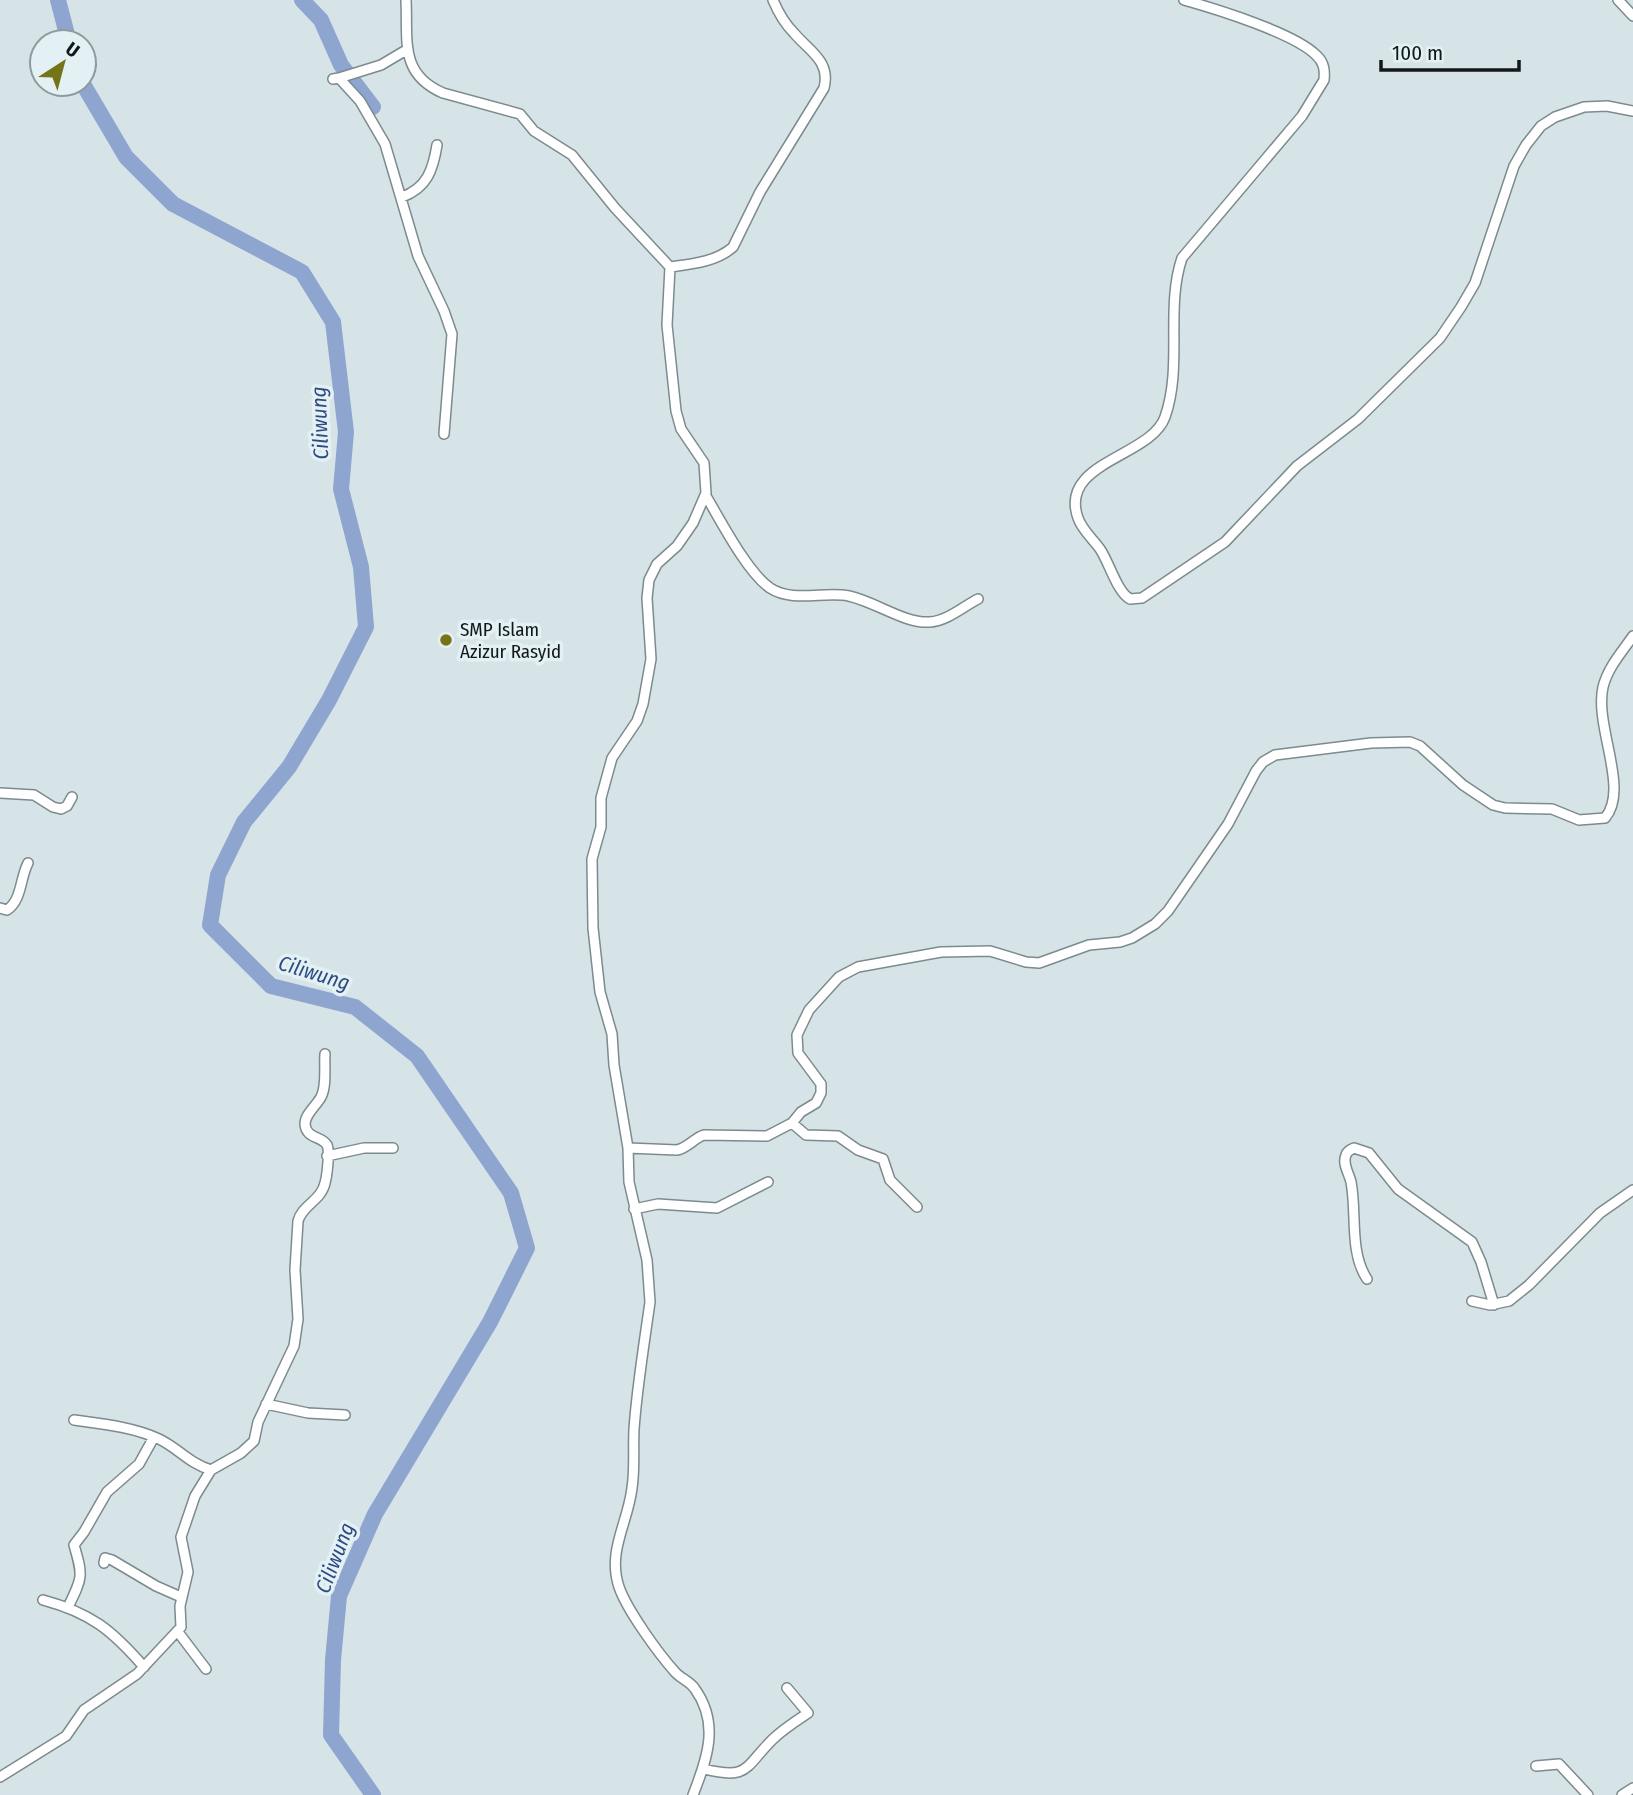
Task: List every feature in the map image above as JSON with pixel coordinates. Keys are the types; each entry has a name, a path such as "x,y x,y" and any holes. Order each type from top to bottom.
{"street":[{"path":"406,0 409,61 413,69 433,89 520,114 534,131 572,155 615,208 670,267 667,325 676,411 681,429 704,463 706,496 754,572 776,591 795,595 845,595 874,603 905,618 925,622 940,620 978,599"},
{"path":"670,267 700,263 733,247 760,192 824,88 827,79 824,65 810,47 793,33 773,0"},
{"path":"1184,0 1248,22 1305,47 1323,64 1325,74 1302,116 1182,258 1175,282 1170,398 1159,430 1137,447 1112,458 1095,470 1079,492 1076,509 1080,523 1107,560 1122,593 1130,599 1142,598 1225,542 1297,466 1358,419 1440,338 1475,283 1514,166 1541,126 1555,117 1584,107 1606,106 1633,111"},
{"path":"1618,0 1633,16"},
{"path":"408,49 382,65 341,78 360,101 385,144 406,195 418,256 452,334 444,434"},
{"path":"406,195 429,176 437,145"},
{"path":"693,1795 704,1769 710,1734 709,1719 693,1685 674,1671 639,1622 621,1590 616,1574 616,1546 632,1491 637,1398 650,1297 647,1260 627,1168 628,1148 612,1034 600,992 596,959 593,853 600,832 600,801 611,762 617,748 637,721 643,704 651,659 647,598 649,580 657,565 687,533 706,496"},
{"path":"628,1148 677,1150 704,1135 767,1136 792,1123 801,1112 816,1103 822,1088 798,1053 797,1035 809,1010 839,977 858,967 941,952 990,951 1026,962 1039,963 1089,945 1132,938 1165,915 1221,835 1256,771 1263,762 1279,754 1385,741 1410,742 1420,746 1463,785 1493,805 1505,808 1546,808 1579,820 1603,819 1611,810 1615,795 1603,722 1602,692 1611,668 1633,636"},
{"path":"0,793 34,794 53,807 61,809 68,806 72,797"},
{"path":"0,908 9,909 15,901 28,863"},
{"path":"0,1777 66,1736 84,1710 144,1667 181,1626 181,1598 188,1572 181,1537 195,1496 211,1470 250,1445 266,1404 290,1358 297,1333 295,1270 298,1217 322,1193 327,1175 326,1144 310,1135 305,1126 306,1119 322,1096 325,1054"},
{"path":"792,1123 806,1135 838,1136 858,1150 883,1159 890,1180 917,1207"},
{"path":"327,1156 364,1148 393,1148"},
{"path":"1367,1279 1362,1272 1346,1166 1347,1152 1354,1148 1369,1153 1398,1189 1472,1242 1494,1305"},
{"path":"634,1209 658,1204 717,1208 768,1182"},
{"path":"1472,1301 1494,1305 1509,1301 1600,1213 1633,1190"},
{"path":"266,1404 308,1413 345,1415"},
{"path":"74,1420 134,1430 154,1437 169,1444 193,1463 211,1470"},
{"path":"68,1607 82,1571 74,1545 76,1539 84,1532 107,1492 139,1464 154,1437"},
{"path":"104,1563 106,1558 112,1560 181,1598"},
{"path":"43,1600 82,1612 122,1642 144,1667"},
{"path":"178,1632 206,1669"},
{"path":"704,1769 726,1774 743,1769 754,1763 772,1740 808,1713 787,1688"},
{"path":"1536,1766 1559,1764 1588,1795"},
{"path":"1622,1795 1633,1788"}],"waterway":[{"name":"Ciliwung","path":"58,0 65,28"},
{"path":"302,0 321,20 341,65 373,107"},
{"name":"Ciliwung","path":"91,98 126,157 173,204 302,272 333,322 346,432 341,489 361,567 366,627 329,700 289,767 244,822 218,875 210,925 271,986 355,1007 417,1056 511,1193 527,1248 490,1322 375,1514 339,1596 333,1660 331,1735 373,1795"}],"place":[{"name":"SMP Islam Azizur Rasyid","path":"446,640"}]}
